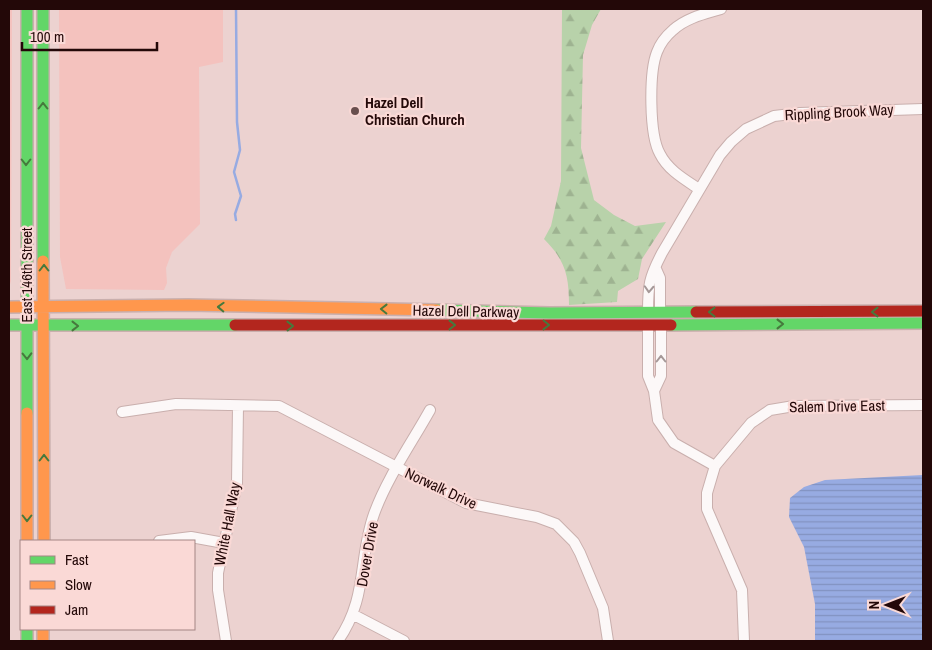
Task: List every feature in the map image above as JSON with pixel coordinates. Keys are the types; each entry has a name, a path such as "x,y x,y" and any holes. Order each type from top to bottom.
{"main road":[{"name":"East 146th Street","path":"27,9 27,540"},
{"name":"East 146th Street","path":"43,9 44,540"},
{"name":"Hazel Dell Parkway","path":"9,307 188,306 648,312 923,311"},
{"name":"Hazel Dell Parkway","path":"9,325 661,326 923,323"}],"street":[{"path":"699,189 670,168 657,149 654,131 654,66 660,46 673,30 688,20 721,9"},
{"name":"Rippling Brook Way","path":"648,312 650,277 662,253 699,189 731,142 746,129 767,118 792,113 923,109"},
{"path":"656,268 660,278 660,312"},
{"path":"648,326 648,376 654,391 655,412 674,443 715,466 707,493 707,509 742,590 744,641"},
{"path":"654,391 660,376 661,326"},
{"name":"Norwalk Drive","path":"122,412 176,404 285,408 466,503 537,517 556,524 566,531 580,553 603,608 608,641"},
{"name":"Salem Drive East","path":"715,466 750,423 770,410 794,406 923,405"},
{"name":"White Hall Way","path":"226,641 218,590 218,573 237,483 238,406"},
{"name":"Dover Drive","path":"338,641 354,615 374,516 430,410"},
{"path":"167,540 191,537 224,543"},
{"path":"354,615 404,641"}],"shaded area":[{"path":"9,9 12,9 11,281 9,288"},
{"path":"59,9 223,9 223,62 199,67 200,224 172,252 166,268 167,283 164,290 66,289 60,257"}],"green space":[{"path":"562,9 601,9 592,25 583,55 581,148 594,200 614,215 635,226 666,222 642,259 638,279 618,291 617,302 569,305 567,276 557,254 544,239 551,226 561,181"}],"water":[{"path":"923,475 923,641 815,641 815,604 804,547 789,517 790,498 804,487 825,480"}],"waterway":[{"path":"236,9 237,122 240,150 234,172 241,196 235,214 236,220"}],"traffic: fast":[{"path":"27,9 27,413"},
{"path":"43,9 43,261"},
{"path":"437,310 550,313 696,312"},
{"path":"671,325 923,323"},
{"path":"9,325 235,325"},
{"path":"27,630 27,641"}],"traffic: slow":[{"path":"43,261 44,540"},
{"path":"9,307 188,305 437,310"},
{"path":"27,413 27,540"},
{"path":"43,630 43,641"}],"traffic: jam":[{"path":"696,312 923,311"},
{"path":"235,325 671,325"}],"place":[{"name":"Hazel Dell Christian Church","path":"355,111"}]}
